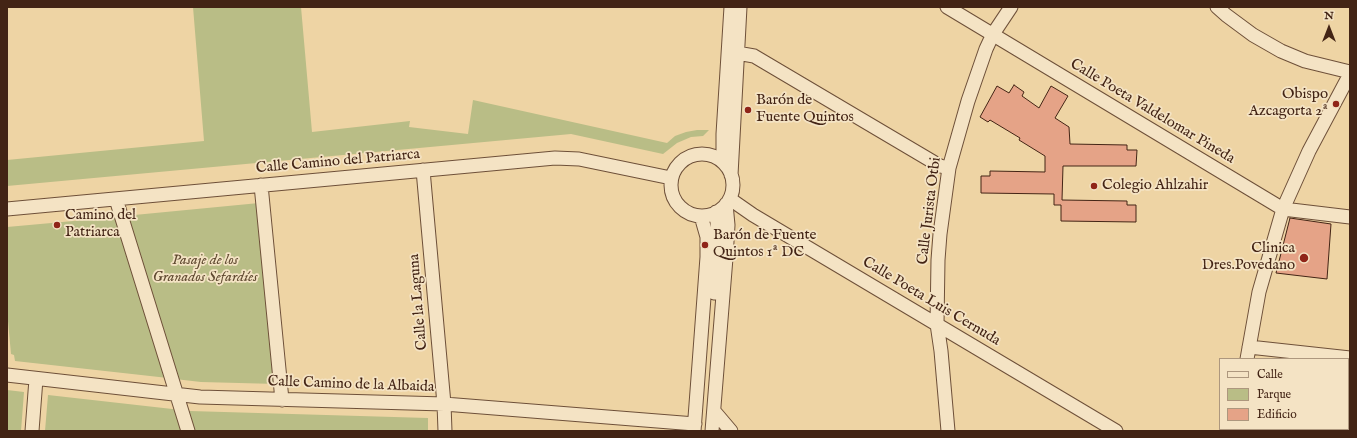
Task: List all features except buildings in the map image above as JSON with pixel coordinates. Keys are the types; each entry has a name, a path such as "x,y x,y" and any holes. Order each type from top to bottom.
{"street":[{"path":"723,162 723,134 731,7"},
{"path":"731,175 740,7"},
{"name":"Calle Poeta Valdelomar Pineda","path":"947,7 1283,209 1350,216"},
{"name":"Calle Jurista Otbi","path":"948,431 941,351 937,324 940,234 949,168 968,100 986,49 993,34 1011,7"},
{"path":"1226,10 1253,35 1281,51 1305,61 1350,73 1309,151 1283,209 1259,292 1248,353 1350,358"},
{"path":"737,53 754,56 940,166 949,168"},
{"path":"706,154 723,134"},
{"path":"712,431 728,225 728,201 733,183 728,168 715,156 696,154 686,158 678,164 671,178 672,192 675,202 682,209 691,214 701,216 709,215 716,212 728,201"},
{"name":"Calle Camino del Patriarca","path":"7,209 423,170 569,158 671,178"},
{"name":"Calle la Laguna","path":"423,170 446,431"},
{"path":"261,185 282,400"},
{"path":"116,199 188,431"},
{"name":"Calle Poeta Luis Cernuda","path":"728,201 1116,431"},
{"path":"698,429 717,240 716,212"},
{"path":"728,225 743,216 753,215"},
{"path":"698,429 707,257 707,237 701,216"},
{"name":"Calle Camino de la Albaida","path":"7,376 200,397 444,404 698,429"},
{"path":"32,431 36,379"},
{"path":"714,411 731,431"}],"green space":[{"path":"193,7 301,7 312,132 410,121 409,127 468,134 473,100 667,143 675,136 686,132 709,130 703,136 691,137 677,143 663,154 571,134 7,186 7,160 204,141"},
{"name":"Pasaje de los Granados Sefardíes","path":"259,203 277,384 201,382 175,379 124,216"},
{"path":"118,217 168,378 15,361 14,355 11,354 7,310 7,227"},
{"path":"1350,371 1350,431 1251,431 1349,430"},
{"path":"7,390 24,392 21,431 7,431"},
{"path":"48,395 190,411 428,418 428,431 45,431"}],"place":[{"name":"Obispo Azcagorta 2ª","path":"1336,104"},
{"name":"Barón de Fuente Quintos","path":"748,110"},
{"name":"Colegio Ahlzahir","path":"1094,186"},
{"name":"Camino del Patriarca","path":"57,225"},
{"name":"Barón de Fuente Quintos 1ª DC","path":"705,245"},
{"name":"Clinica Dres.Povedano","path":"1304,258"}]}
